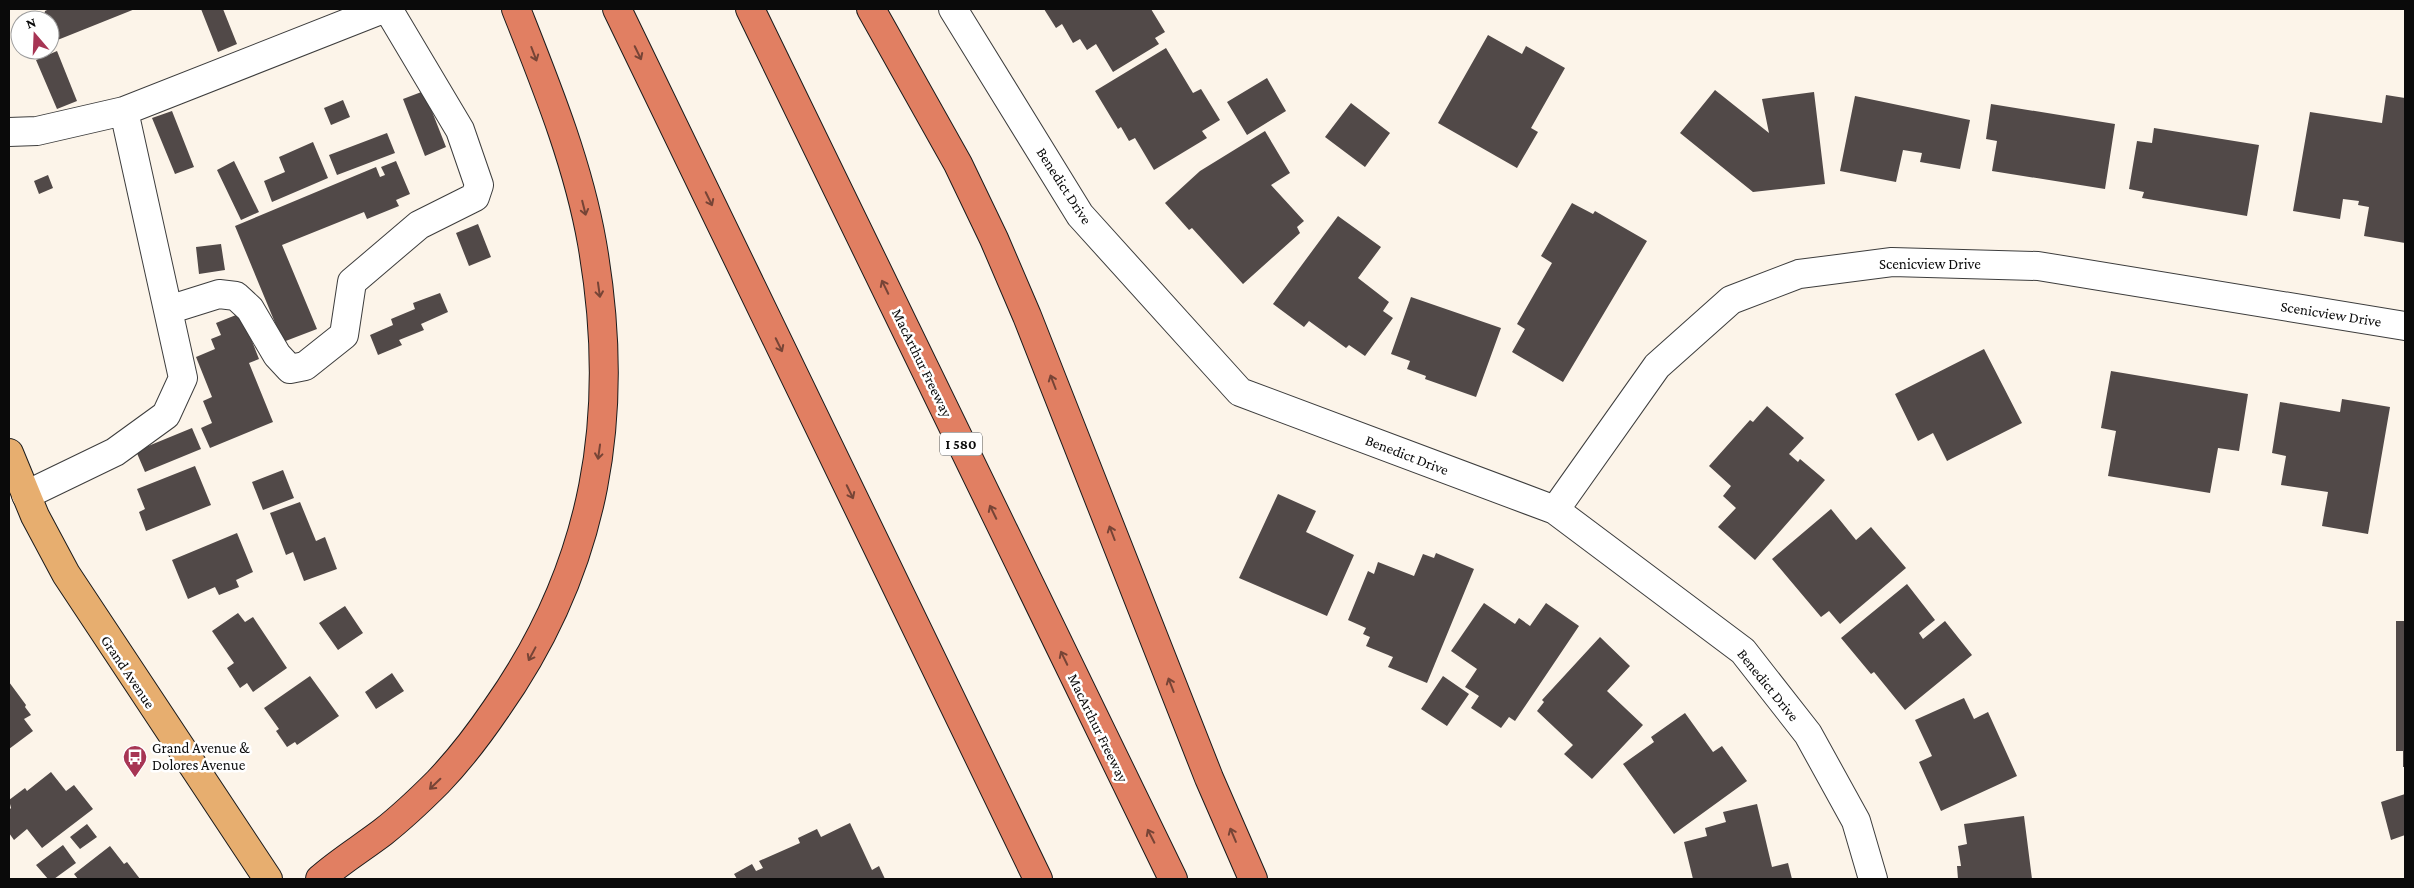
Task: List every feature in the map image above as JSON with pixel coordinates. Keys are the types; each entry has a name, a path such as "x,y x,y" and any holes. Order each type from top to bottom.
{"highway":[{"path":"320,879 385,830 438,782 482,729 523,670 554,611 577,553 594,483 603,420 605,362 601,304 592,242 560,124 516,9"},
{"path":"617,9 1038,879"},
{"name":"MacArthur Freeway","path":"750,9 1173,879"},
{"path":"870,9 958,164 994,239 1027,316 1198,752 1253,879"}],"main road":[{"name":"Grand Avenue","path":"9,453 26,495 66,574 95,622 268,879"}],"street":[{"path":"9,132 37,131 124,111 383,9"},
{"path":"168,310 219,294 236,296 250,309 277,356 290,369 306,366 344,336 352,282 419,225 475,197 479,184 460,130 388,9"},
{"name":"Benedict Drive","path":"953,9 1080,215 1240,392 1554,510 1742,651 1808,734 1856,820 1873,879"},
{"path":"26,495 115,452 166,415 183,378 124,111"},
{"name":"Scenicview Drive","path":"1554,510 1657,366 1731,300 1798,274 1892,262 2038,266 2405,326"}],"building":[{"path":"135,9 60,39 60,10 47,10"},
{"path":"201,9 223,9 237,44 218,52"},
{"path":"1044,9 1151,9 1165,32 1155,38 1159,44 1113,72 1096,44 1087,50 1080,39 1073,43 1062,24 1056,28"},
{"path":"1488,35 1522,54 1526,46 1565,68 1531,128 1538,132 1517,168 1438,123"},
{"path":"1166,48 1193,93 1201,89 1220,120 1202,131 1207,138 1154,170 1135,138 1129,141 1121,127 1118,129 1095,91"},
{"path":"60,58 77,101 57,109 36,60"},
{"path":"1267,78 1286,111 1247,135 1227,102"},
{"path":"1715,90 1769,133 1762,99 1814,92 1825,184 1753,192 1680,133"},
{"path":"424,91 446,147 425,156 403,99"},
{"path":"2386,95 2405,98 2405,243 2364,236 2369,207 2358,205 2359,201 2343,199 2340,219 2293,211 2310,112 2382,123"},
{"path":"1855,96 1970,120 1960,169 1920,162 1922,153 1903,150 1896,182 1840,171"},
{"path":"343,100 350,117 331,125 324,108"},
{"path":"1351,103 1390,133 1365,167 1325,137"},
{"path":"1991,104 2115,124 2105,189 1992,171 1997,141 1986,139"},
{"path":"172,111 194,167 175,174 152,118"},
{"path":"2154,128 2259,145 2247,216 2142,198 2144,192 2129,189 2137,141 2152,143"},
{"path":"1265,131 1290,173 1271,185 1304,221 1297,227 1300,233 1243,284 1192,228 1189,230 1165,203 1200,171"},
{"path":"387,133 395,153 337,175 329,155"},
{"path":"313,142 328,178 272,202 264,181 285,172 279,157"},
{"path":"234,161 259,212 241,220 217,170"},
{"path":"396,161 410,194 396,200 399,206 367,219 364,212 282,245 317,329 283,342 235,226 376,167 380,177 385,175 381,167"},
{"path":"48,175 53,188 39,194 34,181"},
{"path":"1572,203 1593,214 1595,211 1647,241 1563,382 1512,352 1525,329 1517,324 1552,263 1541,256"},
{"path":"1338,216 1381,247 1358,278 1389,302 1383,311 1393,318 1365,356 1349,345 1346,348 1309,321 1304,327 1273,304"},
{"path":"478,224 491,257 469,266 456,233"},
{"path":"221,244 225,270 199,274 196,247"},
{"path":"440,293 448,312 421,324 424,330 399,340 402,345 378,355 370,335 393,325 391,319 415,309 413,303"},
{"path":"1411,297 1501,328 1476,397 1425,379 1426,376 1407,369 1410,361 1391,354"},
{"path":"241,313 259,359 249,363 273,422 210,448 201,428 212,423 203,401 212,397 196,357 215,349 211,339 221,335 216,323"},
{"path":"1984,349 2022,423 1947,461 1933,433 1918,441 1895,394"},
{"path":"2111,371 2248,394 2239,451 2218,448 2210,493 2108,476 2116,431 2101,428"},
{"path":"2342,399 2390,407 2368,534 2322,526 2328,492 2281,485 2286,456 2272,453 2280,402 2340,412"},
{"path":"1767,406 1804,438 1789,454 1798,462 1800,459 1825,480 1755,560 1718,527 1736,508 1723,496 1731,486 1709,466 1750,420 1753,422"},
{"path":"192,428 201,449 145,472 136,451"},
{"path":"195,466 211,505 146,531 139,512 145,509 137,489"},
{"path":"283,470 294,498 263,510 252,482"},
{"path":"1278,494 1316,511 1306,532 1354,555 1327,616 1239,578"},
{"path":"300,502 316,541 325,537 337,569 304,581 293,552 286,555 270,513"},
{"path":"1831,509 1856,540 1871,527 1906,568 1840,624 1829,611 1821,617 1772,559"},
{"path":"237,533 253,572 236,580 239,587 219,595 215,587 188,599 172,560"},
{"path":"1436,553 1474,569 1427,683 1388,667 1393,657 1366,646 1370,637 1363,634 1366,628 1348,620 1368,571 1374,574 1378,562 1414,576 1423,554 1434,558"},
{"path":"1907,584 1935,620 1919,633 1923,639 1945,621 1972,655 1905,710 1874,672 1871,674 1841,638"},
{"path":"1484,603 1515,624 1519,618 1530,626 1546,603 1579,626 1515,721 1509,717 1501,728 1471,708 1479,696 1465,687 1477,669 1451,651"},
{"path":"345,606 363,633 338,650 319,623"},
{"path":"238,613 245,622 253,617 287,668 253,692 247,683 240,688 227,668 234,663 212,631"},
{"path":"2396,621 2405,621 2405,767 2403,767 2403,751 2396,751"},
{"path":"1600,637 1630,666 1607,691 1643,725 1592,779 1564,754 1573,745 1537,711 1544,702 1542,700"},
{"path":"392,673 404,691 376,709 365,692"},
{"path":"310,676 339,716 297,745 295,742 287,747 276,731 279,729 264,708"},
{"path":"1443,676 1469,694 1447,726 1421,709"},
{"path":"9,682 31,715 24,719 33,731 9,749"},
{"path":"1964,698 1974,719 1988,712 2017,776 1941,811 1919,762 1932,756 1915,720"},
{"path":"1685,713 1713,752 1722,746 1747,781 1674,834 1623,764 1654,742 1651,737"},
{"path":"51,772 66,791 74,785 93,809 42,848 27,829 14,840 9,833 9,810 11,808 9,800 25,788 27,791"},
{"path":"2405,794 2405,835 2391,840 2381,802"},
{"path":"1757,804 1772,867 1788,863 1792,879 1693,879 1684,842 1707,836 1705,828 1726,822 1723,812"},
{"path":"2024,816 2032,879 1958,879 1957,866 1961,866 1958,846 1967,844 1964,824"},
{"path":"850,823 872,870 879,866 885,879 737,879 734,874 752,864 756,871 763,868 759,861 800,843 798,838 817,829 821,837"},
{"path":"87,824 97,837 80,849 70,837"},
{"path":"63,845 76,863 54,879 48,879 36,865"},
{"path":"110,846 124,864 127,862 140,879 78,879 74,874"}],"place":[{"name":"Grand Avenue & Dolores Avenue","path":"135,778"}]}
